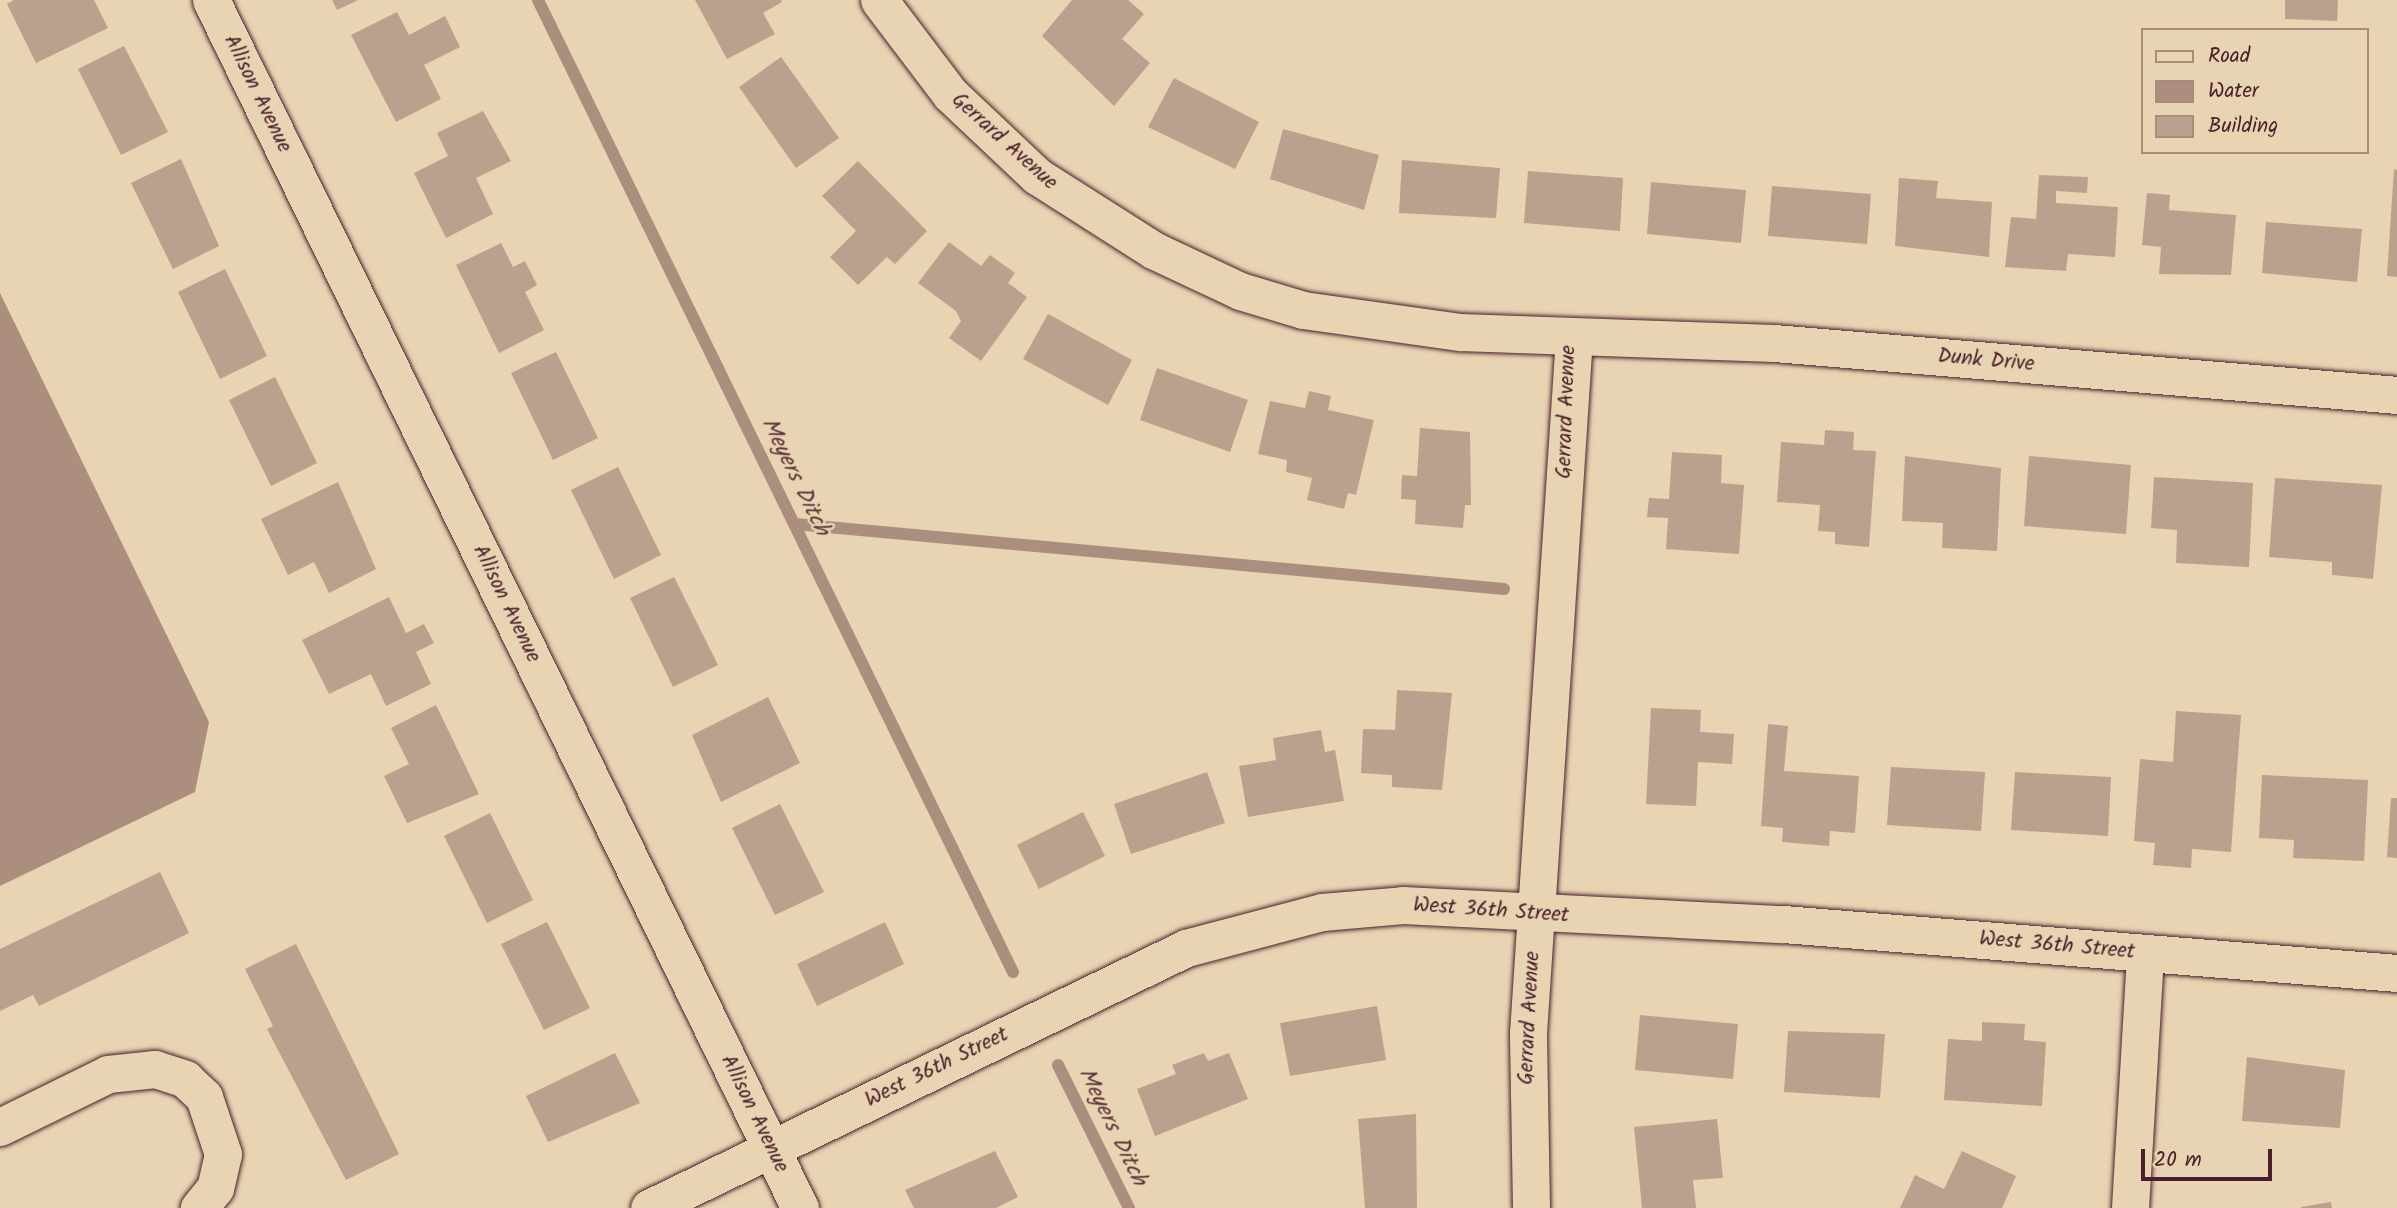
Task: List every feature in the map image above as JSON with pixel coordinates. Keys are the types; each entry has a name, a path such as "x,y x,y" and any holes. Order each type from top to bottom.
{"street":[{"name":"Allison Avenue","path":"211,0 800,1208"},
{"name":"Gerrard Avenue","path":"879,0 950,94 1037,176 1118,231 1208,278 1361,323 1574,337 1536,915 1526,1114 1531,1208"},
{"name":"Dunk Drive","path":"1574,337 1774,343 2397,395"},
{"name":"West 36th Street","path":"649,1208 1233,931 1303,914 1402,905 1536,915 1783,924 2397,973"},
{"path":"2130,1208 2145,953"},
{"path":"0,1127 108,1074 155,1069 184,1079 204,1097 223,1154 215,1188 199,1208"}],"water":[{"path":"0,293 209,722 195,792 0,886"}],"building":[{"path":"14,0 94,0 108,28 36,63 7,4"},
{"path":"332,0 358,0 337,10"},
{"path":"695,0 782,2 763,13 775,34 727,59"},
{"path":"1072,0 1128,0 1144,14 1122,39 1150,63 1114,106 1042,36"},
{"path":"2285,0 2338,0 2337,21 2285,19"},
{"path":"397,12 409,35 445,16 460,47 424,65 441,99 396,122 351,35"},
{"path":"124,46 168,132 121,155 78,69"},
{"path":"781,57 839,138 796,168 739,87"},
{"path":"1174,78 1259,122 1235,169 1148,127"},
{"path":"483,111 511,161 476,178 493,214 446,238 414,173 448,156 437,133"},
{"path":"1283,129 1379,155 1364,210 1270,179"},
{"path":"181,159 219,246 173,269 131,183"},
{"path":"1402,160 1500,168 1496,218 1399,213"},
{"path":"858,161 927,231 895,264 887,257 858,285 830,257 856,231 822,196"},
{"path":"2394,169 2397,170 2397,277 2387,276"},
{"path":"1528,171 1623,178 1620,231 1524,223"},
{"path":"2039,175 2088,177 2087,193 2056,191 2056,203 2118,207 2115,257 2068,254 2066,271 2005,267 2011,217 2036,219"},
{"path":"1899,178 1938,181 1936,198 1992,202 1989,257 1895,246"},
{"path":"1651,182 1746,190 1741,243 1647,234"},
{"path":"1772,186 1871,194 1867,244 1768,236"},
{"path":"2147,193 2170,195 2169,210 2236,215 2231,275 2159,274 2161,247 2142,245"},
{"path":"2266,222 2362,229 2357,282 2262,273"},
{"path":"949,242 981,266 990,255 1015,273 1008,283 1027,297 981,361 949,338 961,321 956,311 918,283"},
{"path":"501,243 513,267 525,261 537,285 525,292 544,330 499,353 456,265"},
{"path":"225,269 267,356 220,379 178,292"},
{"path":"1048,314 1132,360 1108,405 1023,359"},
{"path":"556,352 598,438 553,460 511,373"},
{"path":"1157,368 1248,400 1230,452 1140,420"},
{"path":"275,377 317,463 271,486 229,400"},
{"path":"1309,391 1331,396 1328,410 1374,420 1356,495 1348,493 1344,509 1307,500 1312,478 1286,472 1287,460 1258,454 1270,401 1305,408"},
{"path":"1420,428 1470,432 1471,505 1465,505 1463,528 1415,524 1416,500 1401,499 1402,475 1417,476"},
{"path":"1825,430 1854,432 1853,450 1876,451 1869,547 1835,544 1835,532 1818,531 1820,505 1777,502 1781,442 1824,445"},
{"path":"1672,452 1722,455 1721,483 1744,485 1739,554 1666,549 1668,518 1647,517 1649,498 1669,499"},
{"path":"1905,456 2001,468 1997,551 1942,548 1943,523 1902,521"},
{"path":"2029,456 2131,465 2126,534 2024,526"},
{"path":"618,467 661,555 614,579 571,490"},
{"path":"2154,477 2253,483 2249,567 2176,563 2177,530 2151,528"},
{"path":"2275,478 2382,485 2373,579 2332,575 2332,562 2269,557"},
{"path":"338,482 376,569 329,593 314,562 288,575 261,519"},
{"path":"674,577 718,665 673,687 630,598"},
{"path":"389,597 406,633 424,624 434,643 416,652 431,684 386,706 371,674 329,694 302,640"},
{"path":"1397,690 1452,693 1442,790 1392,787 1392,775 1361,773 1363,729 1395,730"},
{"path":"768,697 800,763 721,802 692,735"},
{"path":"436,705 479,794 407,823 384,776 409,764 391,728"},
{"path":"1651,708 1701,710 1700,732 1734,734 1732,764 1698,762 1696,806 1646,804"},
{"path":"2176,711 2241,715 2231,852 2192,849 2191,868 2153,865 2155,843 2134,841 2140,759 2173,762"},
{"path":"1768,724 1788,726 1784,771 1859,776 1855,833 1830,831 1829,846 1782,842 1783,828 1761,826"},
{"path":"1321,730 1325,752 1335,750 1344,801 1248,817 1239,766 1276,760 1273,738"},
{"path":"1891,767 1985,772 1981,831 1887,825"},
{"path":"1207,772 1225,823 1131,854 1114,804"},
{"path":"2015,772 2111,777 2108,836 2011,830"},
{"path":"2262,775 2368,780 2364,861 2293,858 2294,840 2259,838"},
{"path":"2391,798 2397,798 2397,858 2387,857"},
{"path":"780,804 824,892 775,915 732,828"},
{"path":"1083,812 1105,856 1039,889 1017,845"},
{"path":"490,813 533,900 487,923 444,836"},
{"path":"160,872 189,933 39,1006 33,995 0,1011 0,949"},
{"path":"547,922 590,1008 544,1030 501,944"},
{"path":"885,922 904,964 817,1006 797,964"},
{"path":"296,944 399,1154 346,1180 267,1029 273,1026 245,969"},
{"path":"1377,1006 1386,1060 1290,1076 1280,1023"},
{"path":"1640,1015 1738,1024 1733,1079 1635,1070"},
{"path":"1982,1022 2025,1024 2024,1040 2046,1042 2042,1106 1944,1100 1948,1039 1982,1041"},
{"path":"1788,1031 1885,1034 1880,1098 1784,1092"},
{"path":"615,1053 640,1103 548,1142 526,1096"},
{"path":"1204,1053 1208,1061 1229,1053 1248,1099 1155,1136 1137,1089 1176,1074 1172,1065"},
{"path":"2247,1057 2345,1070 2340,1128 2242,1121"},
{"path":"1416,1114 1417,1208 1365,1208 1358,1119"},
{"path":"1717,1119 1723,1178 1693,1180 1696,1208 1642,1208 1634,1127"},
{"path":"995,1151 1018,1197 996,1208 914,1208 905,1190"},
{"path":"1962,1151 2016,1176 2002,1208 1900,1208 1915,1175 1944,1189"},
{"path":"2331,1202 2332,1208 2301,1208 2301,1207"}],"waterway":[{"name":"Meyers Ditch","path":"538,0 1013,972"},
{"path":"795,524 1504,589"},
{"name":"Meyers Ditch","path":"1058,1065 1129,1208"}]}
